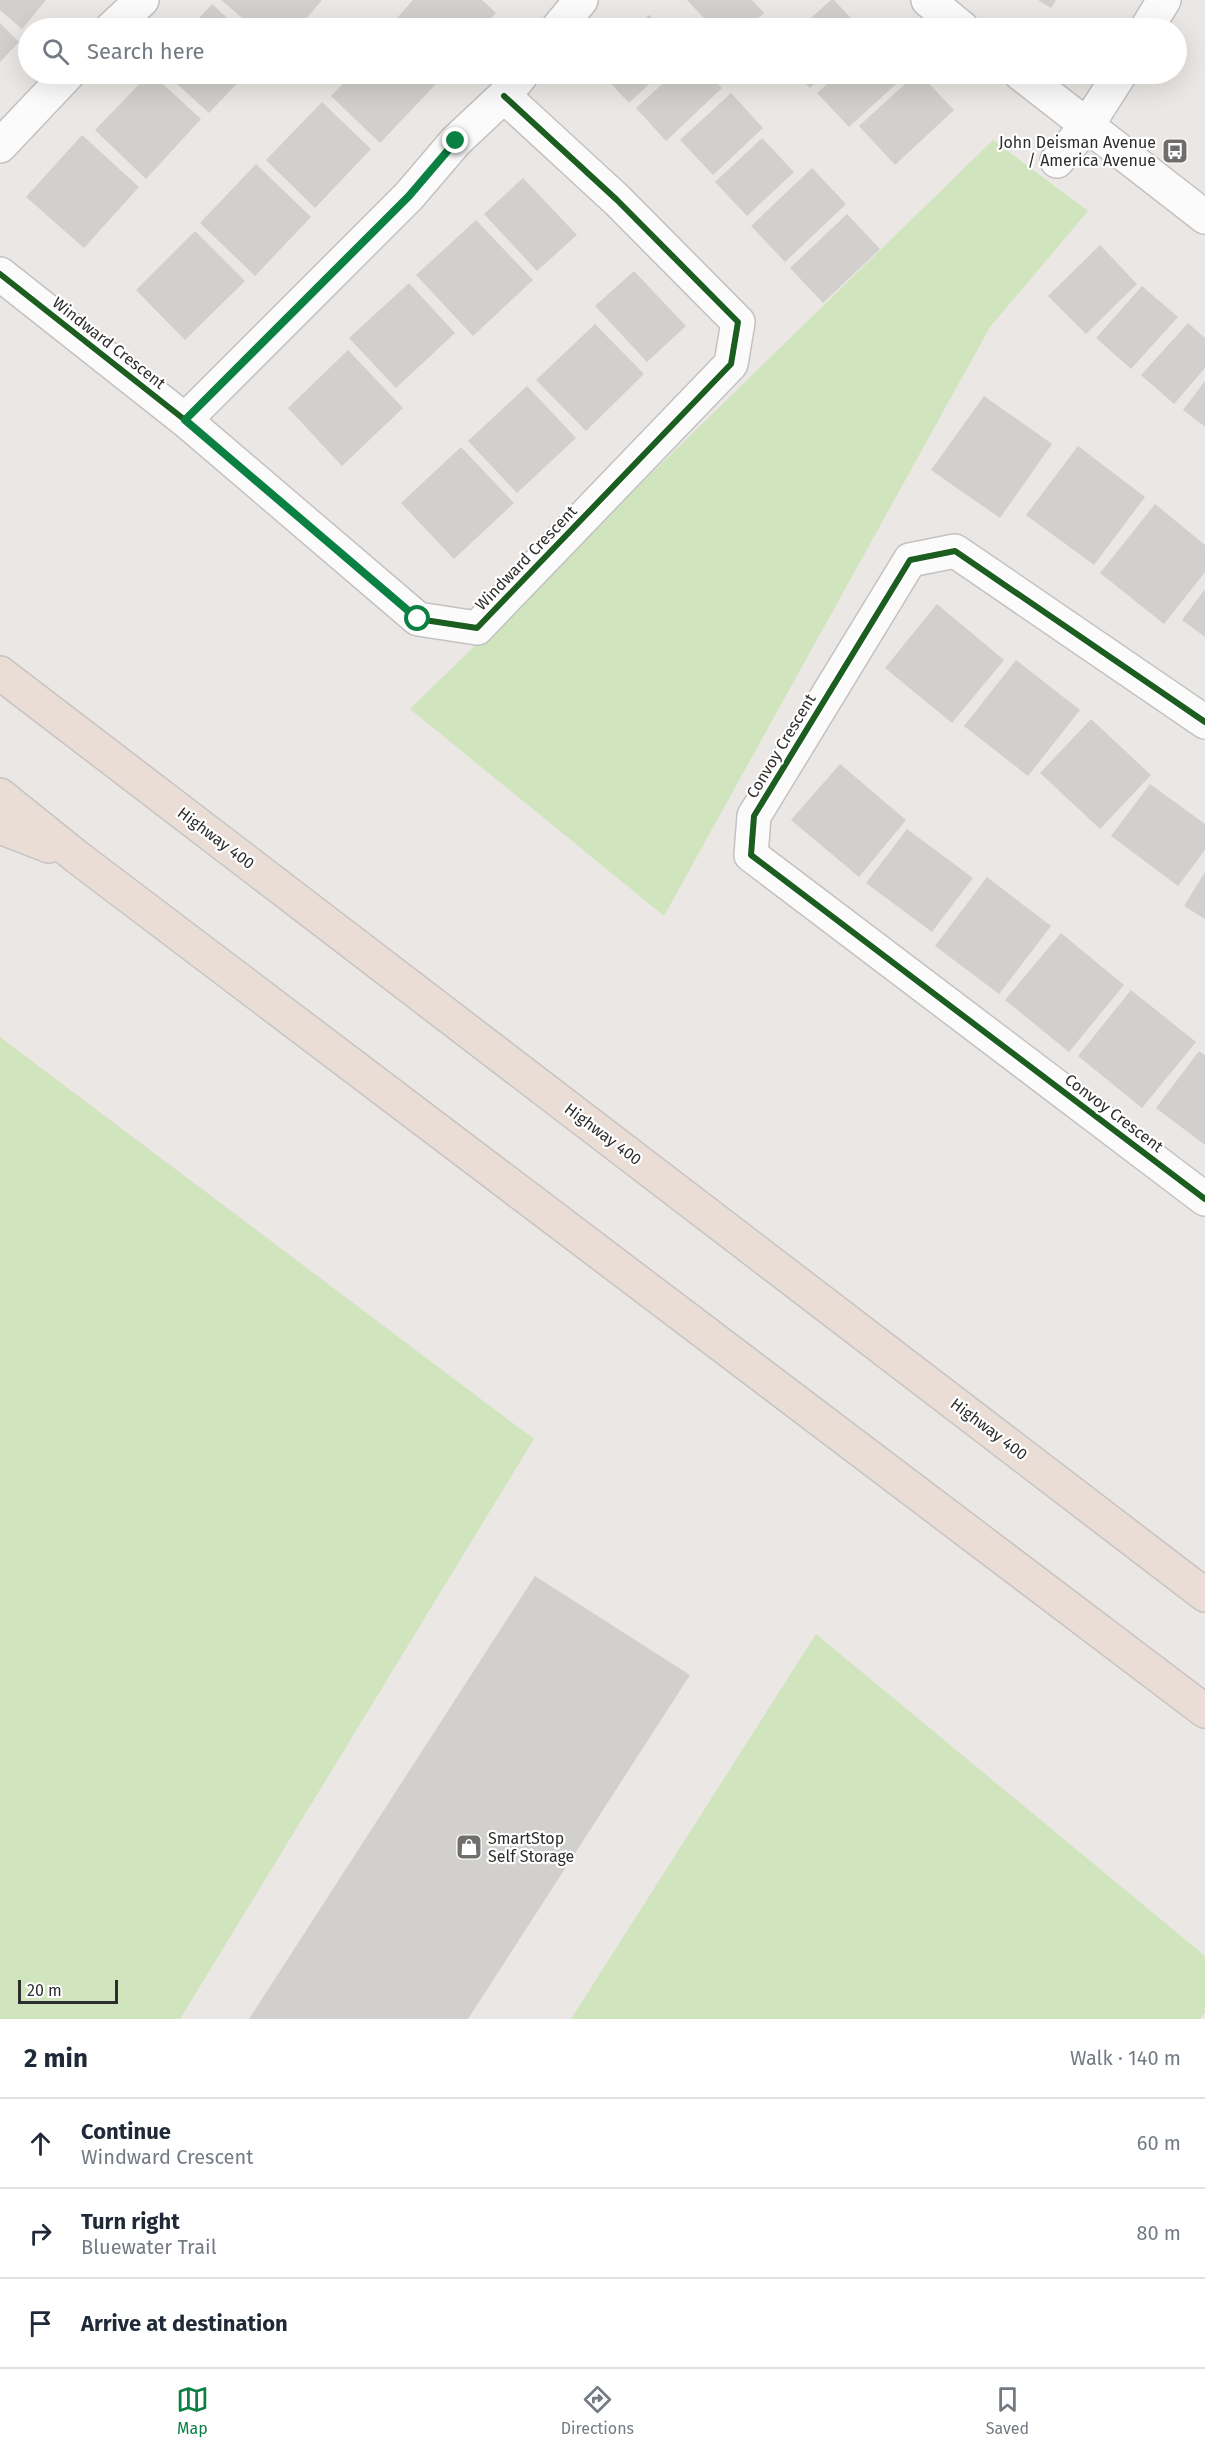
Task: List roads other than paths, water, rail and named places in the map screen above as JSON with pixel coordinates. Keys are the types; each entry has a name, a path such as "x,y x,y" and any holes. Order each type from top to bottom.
{"highway":[{"name":"Highway 400","path":"0,673 1205,1594"},
{"path":"0,795 77,857 1205,1711"},
{"path":"0,827 77,857"}],"street":[{"path":"123,18 142,0"},
{"path":"566,18 581,0"},
{"path":"928,0 950,18"},
{"path":"1153,18 1164,0"},
{"path":"0,146 59,84"},
{"path":"1034,84 1205,218"},
{"path":"1057,161 1088,124 1114,84"},
{"path":"185,420 409,196 456,141 513,85"},
{"name":"Windward Crescent","path":"0,274 185,420 418,619 477,628 731,364 738,322 617,200 513,85"},
{"name":"Convoy Crescent","path":"1205,722 955,551 910,560 754,816 751,855 1205,1199"}],"place":[{"name":"John Deisman Avenue / America Avenue","path":"1175,151"},
{"name":"SmartStop Self Storage","path":"469,1847"}]}
